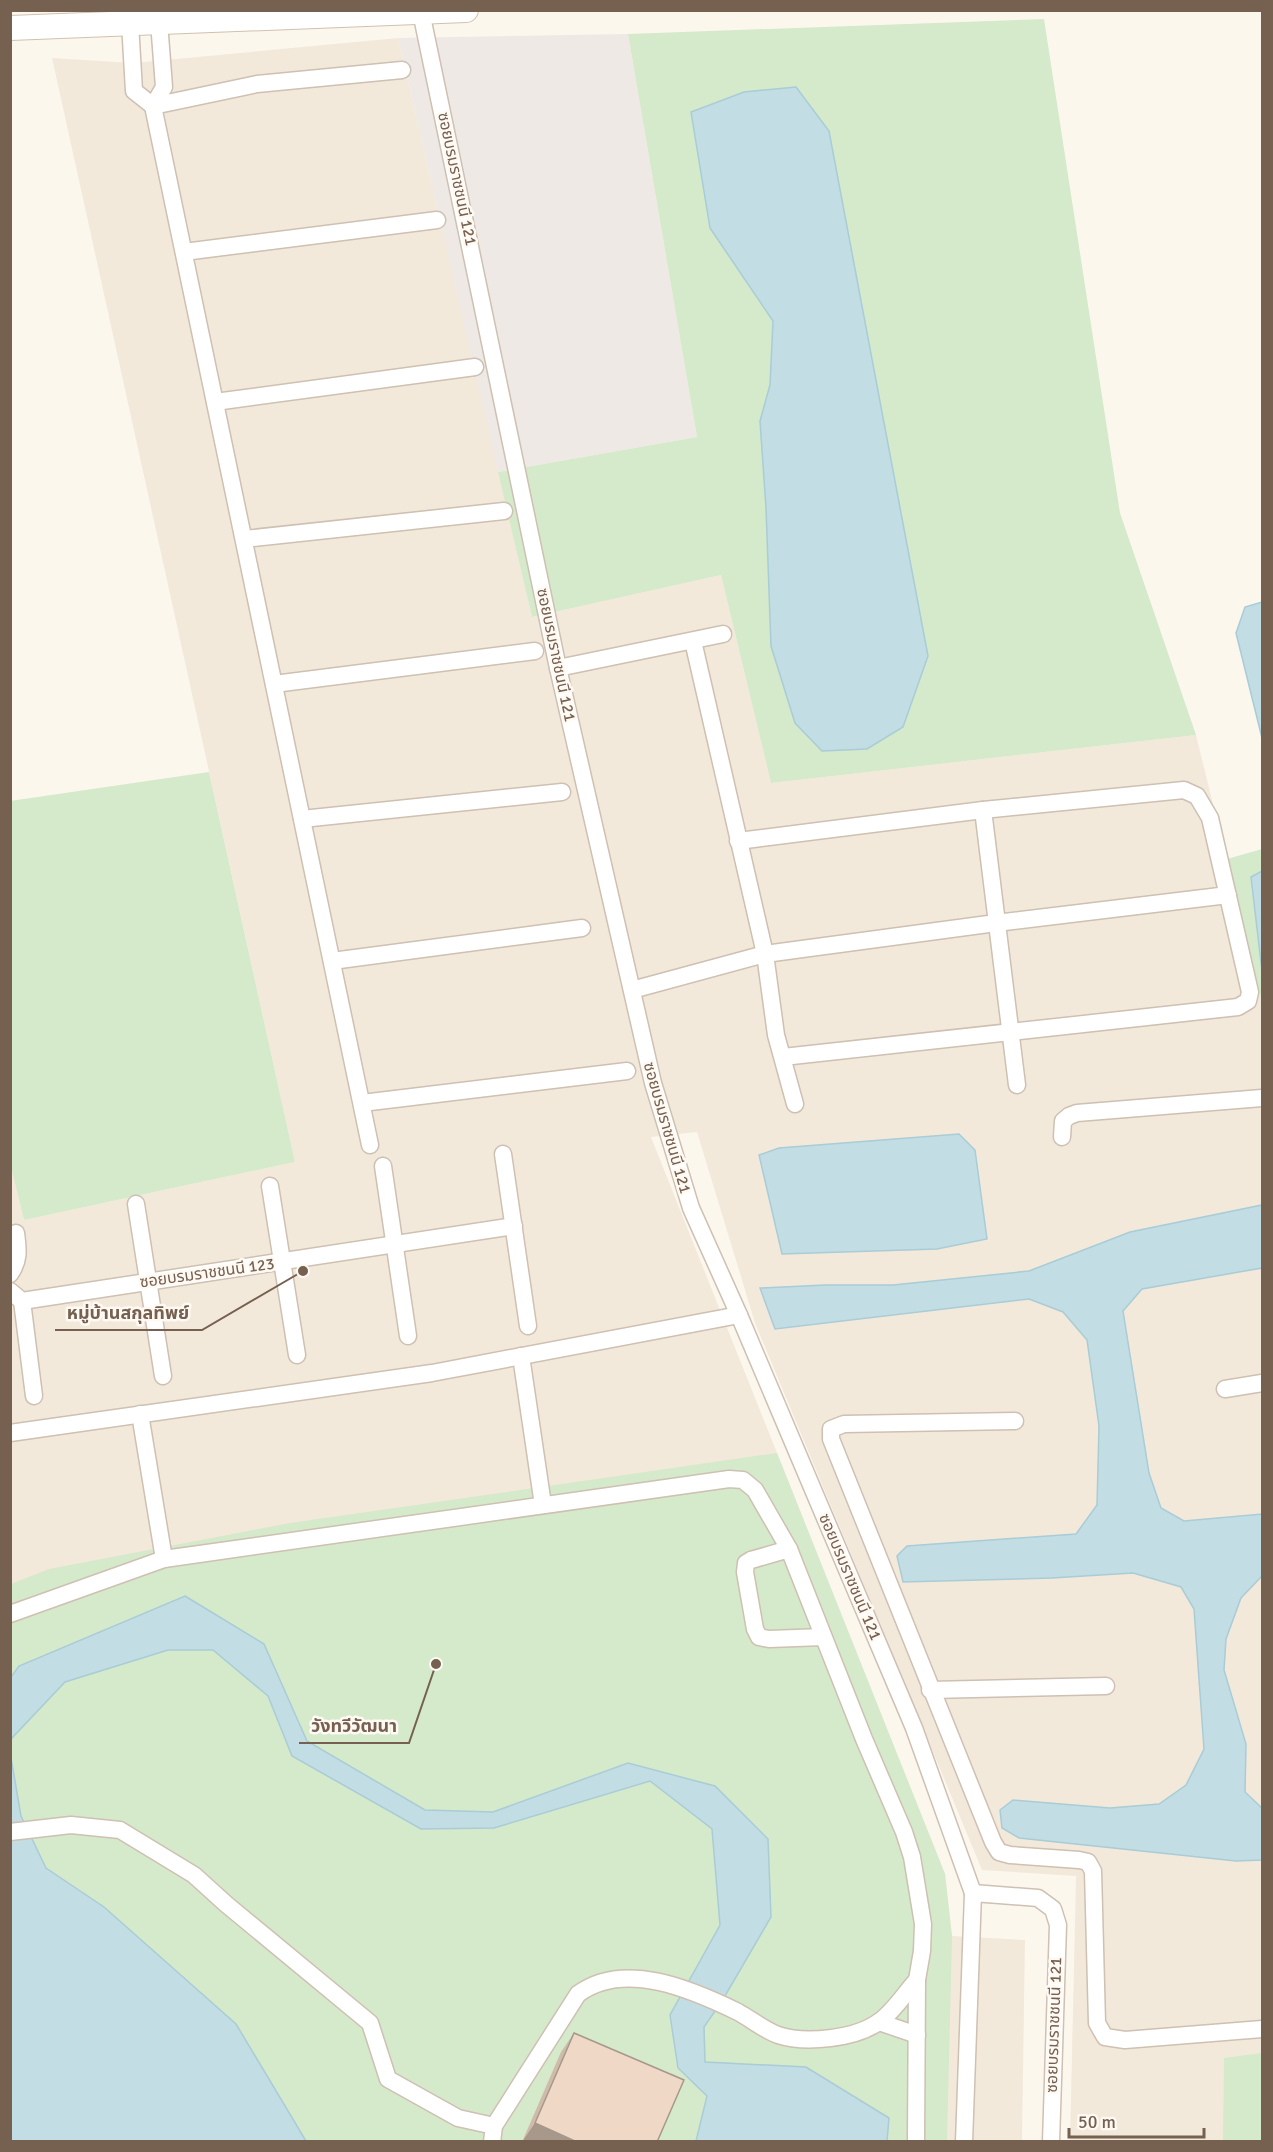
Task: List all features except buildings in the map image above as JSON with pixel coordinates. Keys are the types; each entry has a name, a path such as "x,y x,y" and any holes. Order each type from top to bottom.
{"main road":[{"path":"10,28 466,10"}],"street":[{"name":"ซอยบรมราชชนนี 121","path":"422,12 558,668 653,1083 691,1208 739,1315 914,1728 973,1893 1038,1898 1053,1909 1058,1925 1051,2142"},
{"path":"153,106 164,87 159,22"},
{"path":"130,23 134,91 153,106 370,1145"},
{"path":"153,106 257,84 402,70"},
{"path":"184,252 437,220"},
{"path":"215,402 475,367"},
{"path":"244,540 504,511"},
{"path":"558,668 723,634"},
{"path":"693,641 765,954 776,1035 795,1104"},
{"path":"274,684 535,651"},
{"path":"738,841 983,810 1184,790 1197,796 1210,818 1250,992 1248,1002 1238,1007 783,1057"},
{"path":"302,819 562,792"},
{"path":"983,810 1017,1085"},
{"path":"632,990 765,954 1228,895"},
{"path":"332,961 582,928"},
{"path":"362,1103 627,1071"},
{"path":"1062,1137 1063,1121 1077,1113 1263,1098"},
{"path":"504,1154 528,1326"},
{"path":"383,1166 408,1336"},
{"path":"270,1186 297,1355"},
{"path":"136,1204 164,1376"},
{"name":"ซอยบรมราชชนนี 123","path":"16,1296 148,1281 394,1246 514,1226"},
{"path":"10,1274 17,1265 19,1256 16,1233"},
{"path":"16,1296 34,1396"},
{"path":"10,1432 432,1373 739,1315"},
{"path":"521,1356 543,1505"},
{"path":"1225,1389 1263,1383"},
{"path":"140,1414 164,1559"},
{"path":"1015,1421 844,1424 831,1429 831,1439 930,1690 999,1852 1010,1855 1078,1860 1088,1863 1093,1871 1097,2023 1105,2037 1125,2040 1263,2029"},
{"path":"10,1614 164,1559 729,1479 743,1480 755,1490 789,1549 904,1832 912,1857 923,1924 922,1951 917,1980 916,2142"},
{"path":"789,1549 746,1563 745,1572 755,1629 759,1637 769,1639 823,1637"},
{"path":"930,1690 1106,1686"},
{"path":"10,1832 72,1826 120,1830 194,1875 370,2023 388,2079 458,2118 493,2134 578,1995 589,1986 605,1981 636,1977 679,1988 738,2012 777,2034 801,2039 828,2039 854,2033 879,2022 917,1980"},
{"path":"964,2142 973,1893"},
{"path":"879,2022 917,2035"}],"shaded area":[{"path":"628,34 697,437 498,472 398,38"},
{"path":"398,38 532,617 721,575 771,783 1196,735 1262,1003 1262,2141 1070,2141 1076,1876 982,1870 755,1323 697,1132 651,1137 945,1874 952,1936 1025,1940 1022,2141 11,2141 10,1163 24,1220 295,1162 52,58 133,63"}],"green space":[{"path":"1044,19 1120,513 1196,735 771,783 721,575 532,617 498,472 697,437 628,34"},
{"path":"209,772 295,1162 24,1220 10,1163 10,801"},
{"path":"1262,849 1262,871 1251,877 1262,971 1262,1003 1227,859"},
{"path":"777,1453 945,1874 952,1936 947,2141 11,2142 11,1584 49,1569 290,1523"},
{"path":"1262,2053 1262,2141 1223,2141 1224,2058"}],"water":[{"path":"796,87 829,131 928,656 903,727 867,749 822,751 795,723 771,646 760,421 770,385 773,321 710,228 691,112 744,92"},
{"path":"1262,602 1262,738 1236,633 1245,607"},
{"path":"1262,871 1262,971 1251,877"},
{"path":"959,1134 975,1150 987,1239 937,1249 782,1254 759,1155 779,1148"},
{"path":"1262,1205 1262,1268 1142,1289 1123,1311 1149,1473 1161,1508 1184,1521 1262,1514 1262,1576 1241,1598 1226,1639 1224,1670 1246,1744 1245,1792 1262,1808 1262,1860 1236,1861 1019,1838 1002,1828 1000,1810 1013,1800 1110,1808 1159,1804 1186,1785 1204,1749 1194,1609 1181,1587 1133,1573 1052,1578 903,1582 897,1556 907,1546 1076,1534 1097,1505 1099,1426 1087,1340 1063,1312 1029,1299 775,1329 760,1288 893,1285 1029,1271 1130,1232"},
{"path":"185,1596 264,1644 307,1741 425,1810 493,1812 628,1763 715,1786 768,1839 771,1917 722,2001 704,2027 705,2062 806,2067 889,2118 887,2141 696,2141 707,2096 678,2068 670,2015 720,1925 712,1829 650,1781 494,1828 421,1829 292,1756 268,1696 213,1650 168,1650 65,1682 11,1739 11,1677 19,1666"},
{"path":"10,1752 21,1816 46,1868 104,1907 236,2024 306,2141 11,2141"}],"place":[{"name":"หมู่บ้านสกุลทิพย์","path":"303,1271"},
{"name":"วังทวีวัฒนา","path":"436,1664"}]}
